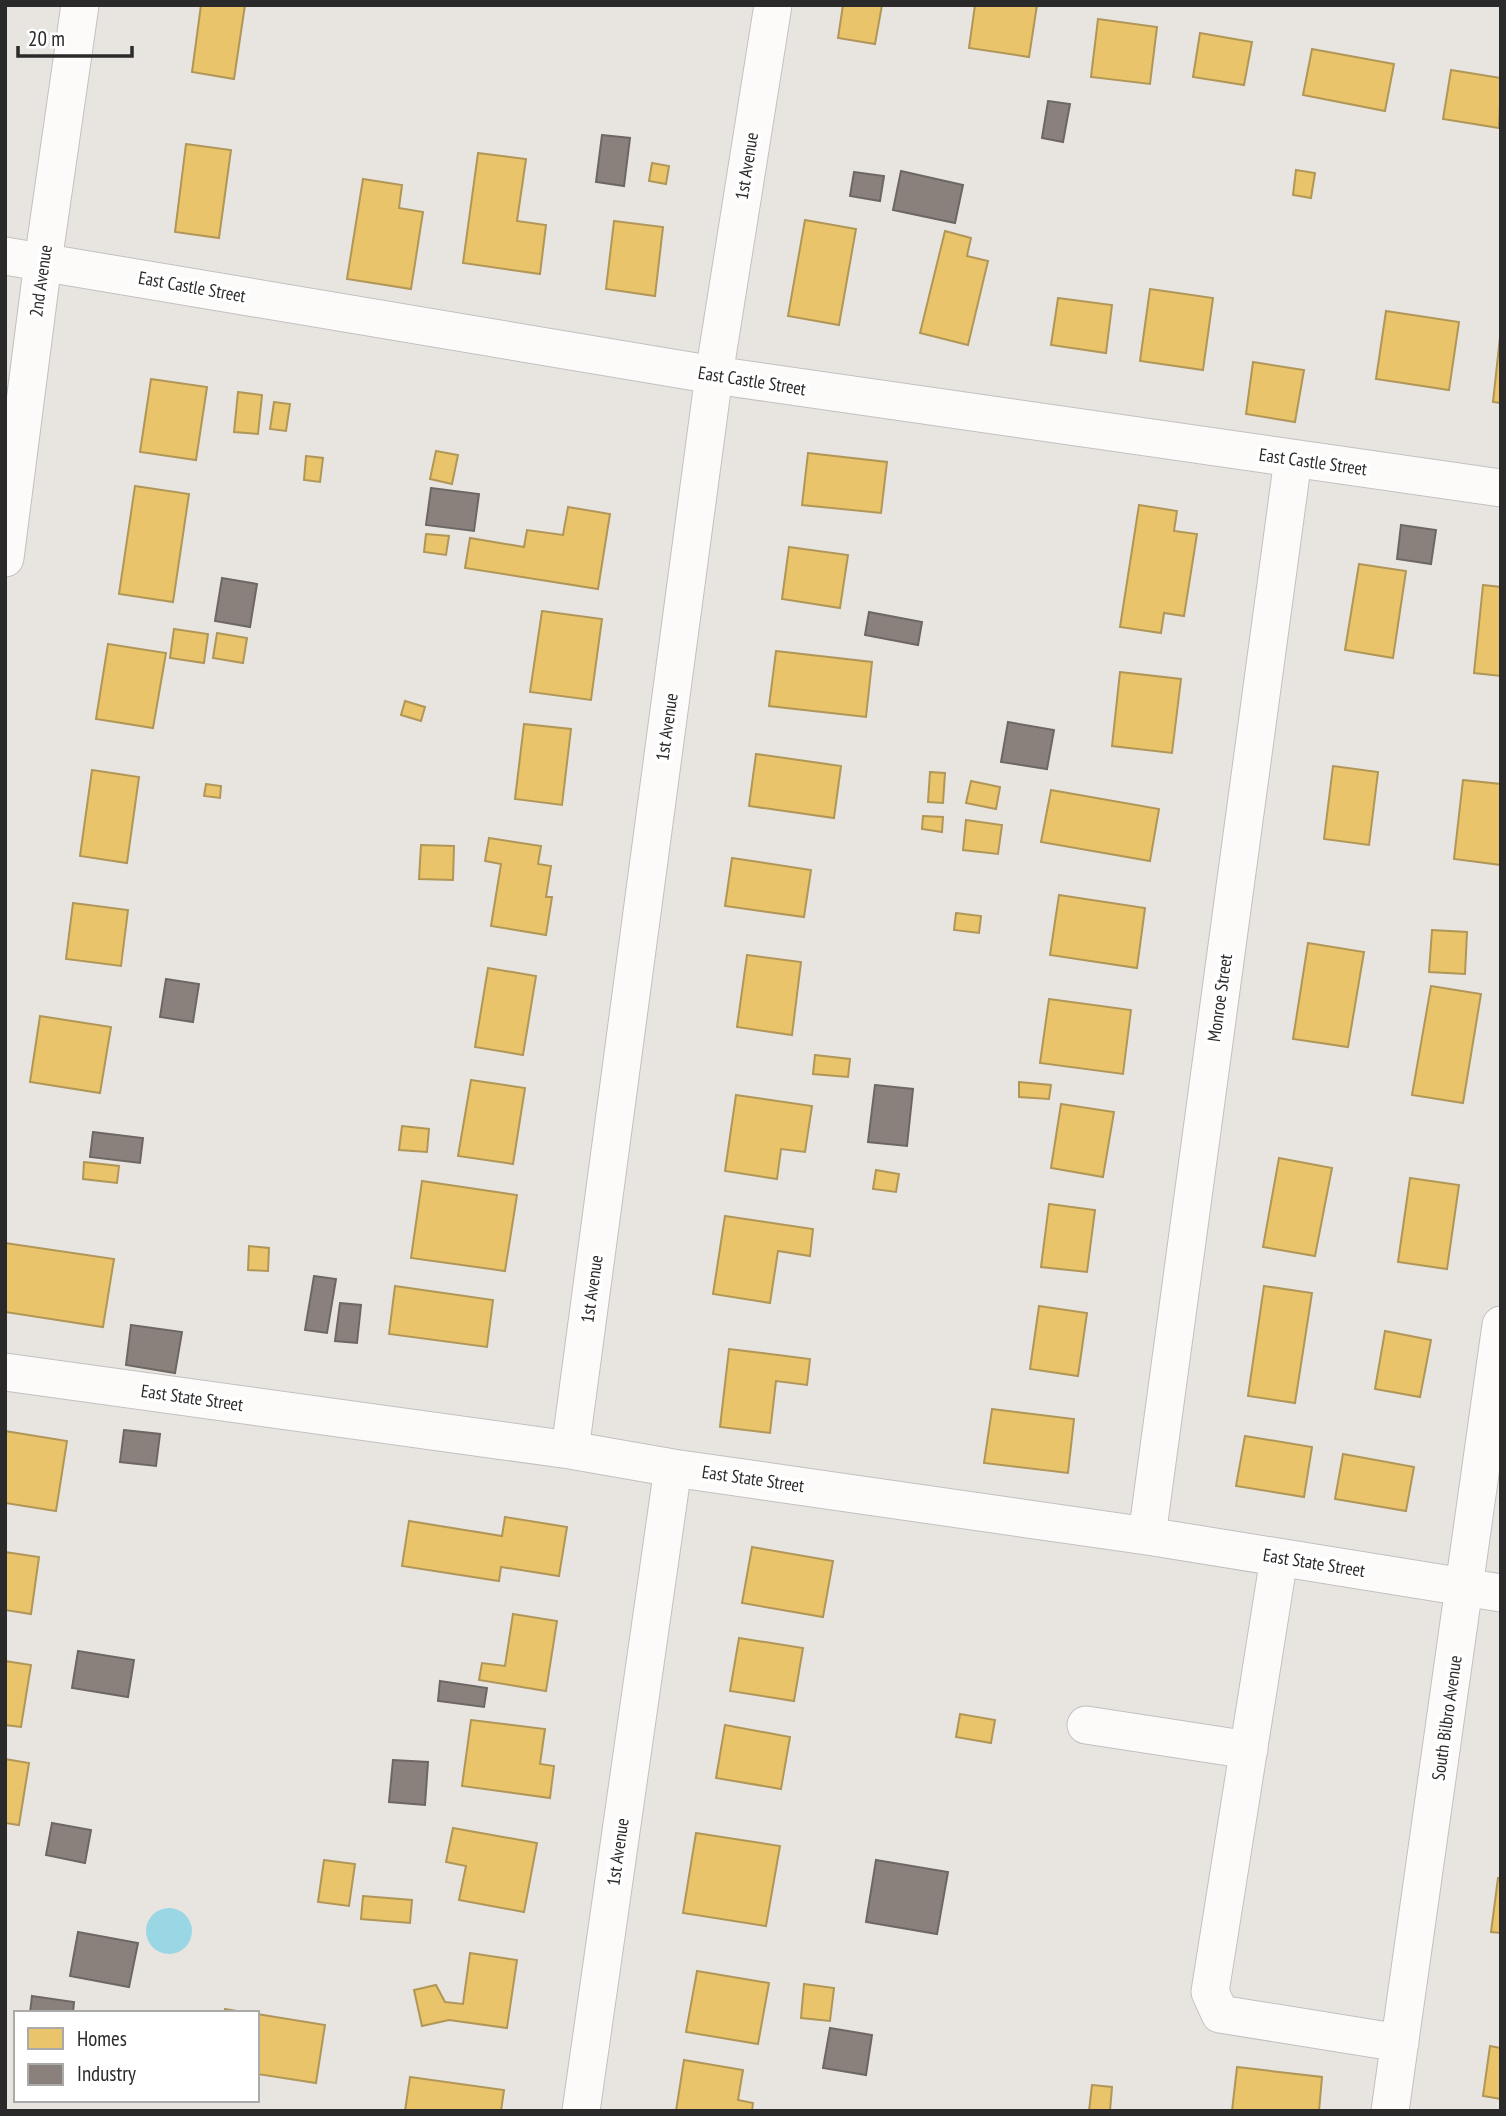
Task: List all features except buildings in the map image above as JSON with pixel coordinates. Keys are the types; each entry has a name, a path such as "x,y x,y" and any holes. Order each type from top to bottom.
{"street":[{"name":"2nd Avenue","path":"5,558 43,262 80,5"},
{"name":"1st Avenue","path":"570,1450 714,375 773,5"},
{"name":"East Castle Street","path":"5,256 714,375 1501,488"},
{"name":"Monroe Street","path":"1147,1536 1293,459"},
{"name":"South Bilbro Avenue","path":"1390,2111 1501,1325"},
{"name":"East State Street","path":"5,1372 570,1450 673,1468 1147,1536 1501,1593"},
{"name":"1st Avenue","path":"581,2111 673,1468"},
{"path":"1279,1558 1210,1992 1220,2014 1400,2043"},
{"path":"1086,1725 1249,1750"}],"water":[{"path":"169,1908 185,1915 192,1931 185,1947 169,1954 153,1947 146,1931 153,1915"}]}
